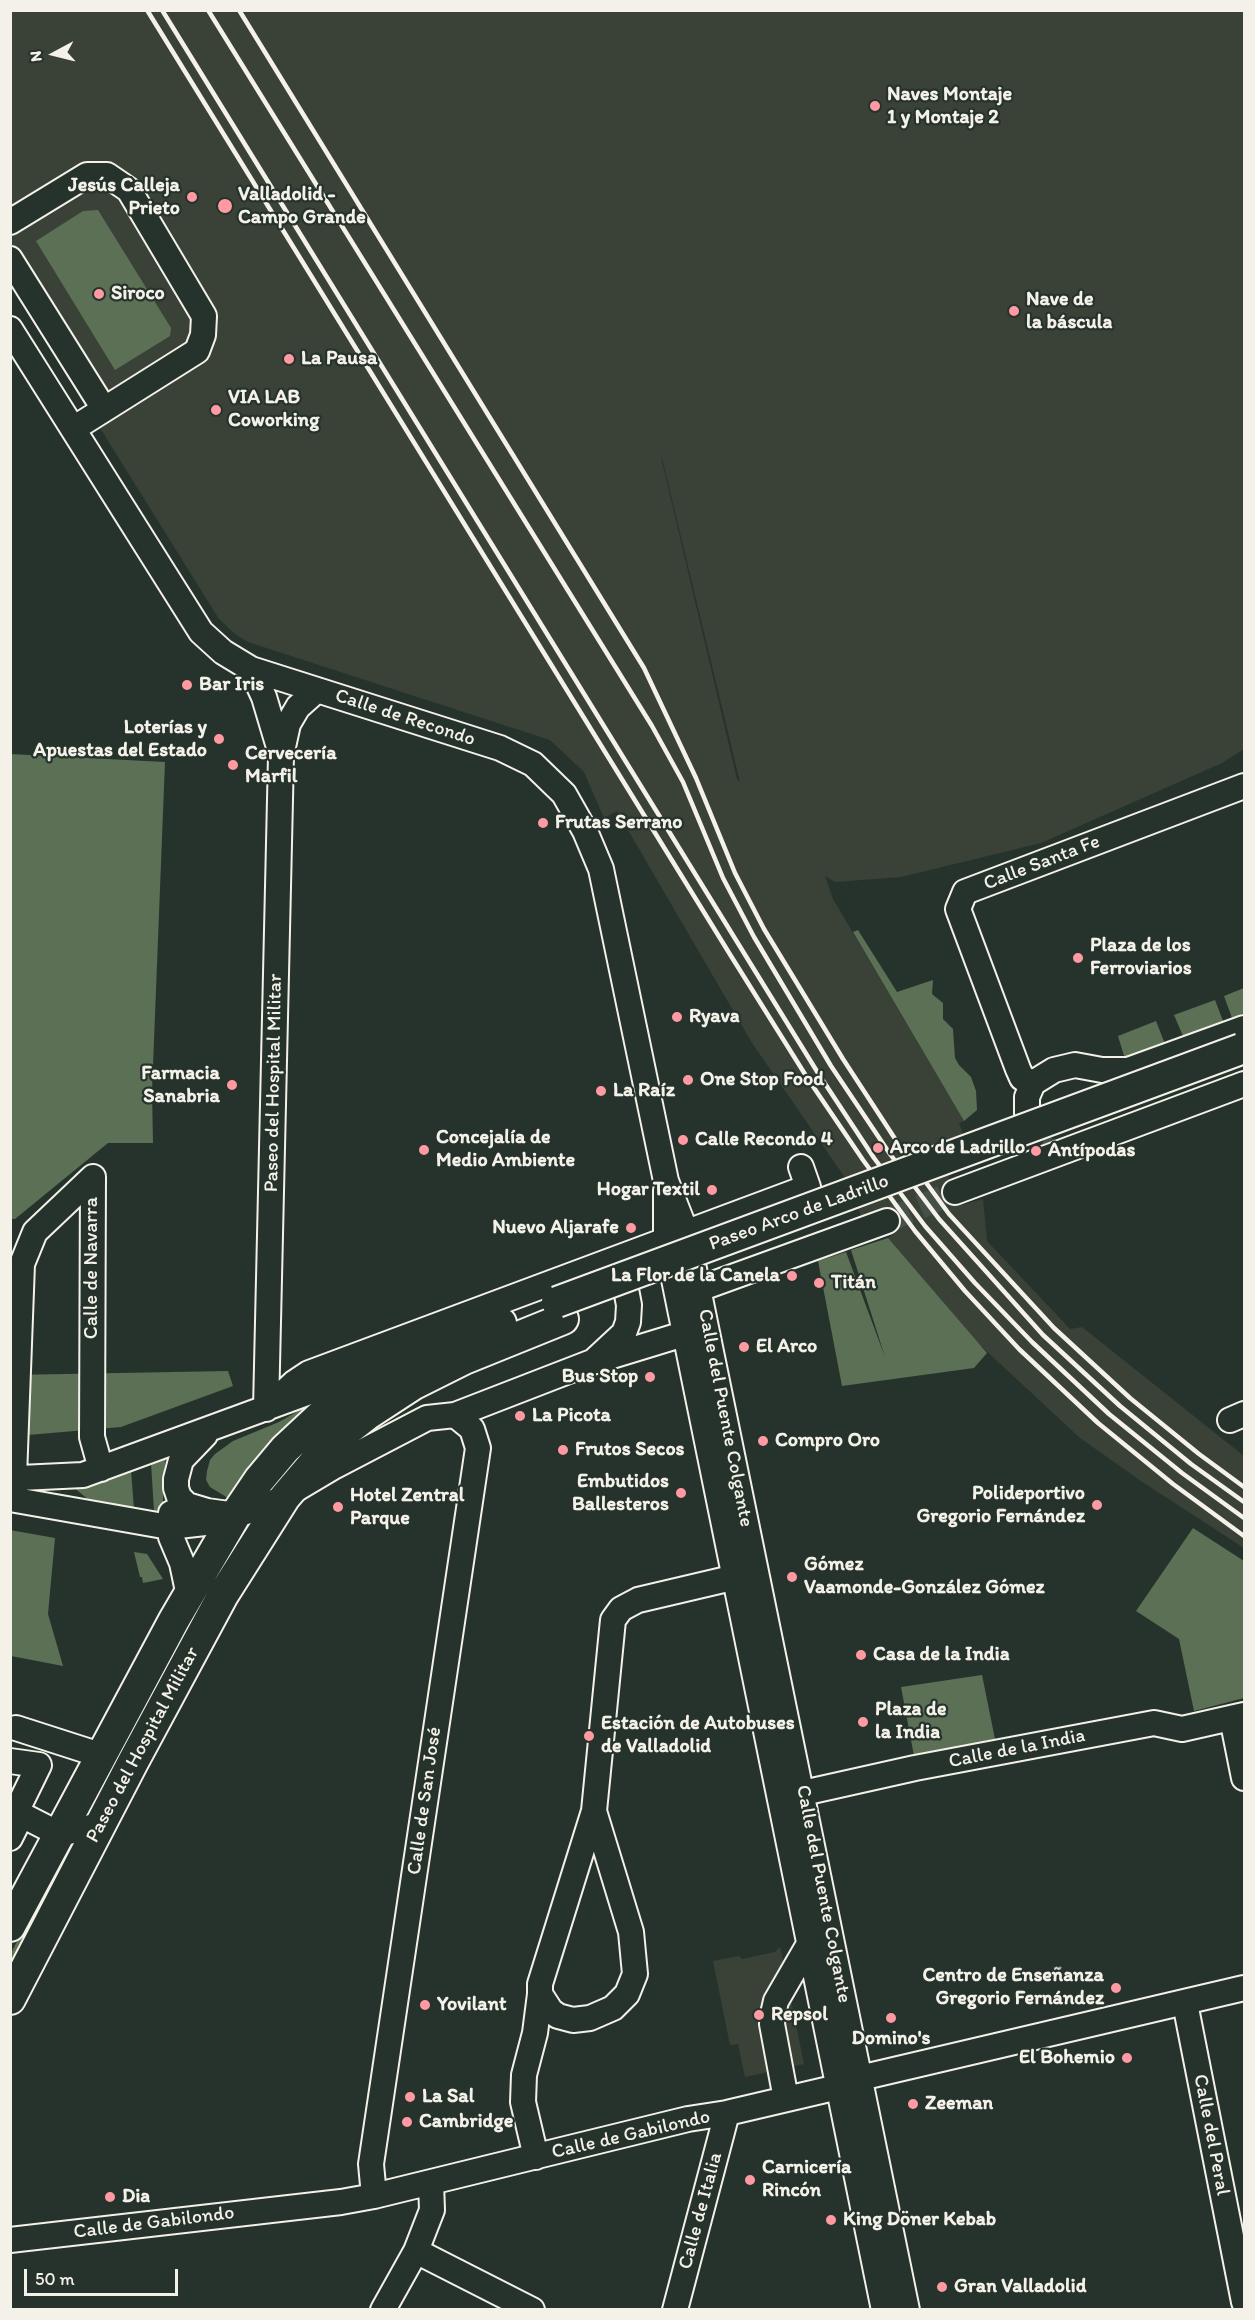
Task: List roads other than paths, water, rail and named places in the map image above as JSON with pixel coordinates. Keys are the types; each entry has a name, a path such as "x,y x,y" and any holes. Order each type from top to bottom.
{"main road":[{"name":"Paseo Arco de Ladrillo","path":"236,1515 259,1480 285,1449 328,1409 394,1366 451,1341 560,1310 1244,1048"},
{"name":"Paseo Arco de Ladrillo","path":"285,1497 332,1443 368,1414 414,1384 560,1310"},
{"name":"Paseo del Hospital Militar","path":"10,1999 223,1595 285,1497"},
{"name":"Paseo del Hospital Militar","path":"10,1926 100,1755 236,1515"}],"street":[{"path":"10,222 87,176 107,175 129,190 204,316 203,334 197,351 73,429"},
{"path":"10,259 104,409"},
{"name":"Calle de Recondo","path":"10,329 201,632 234,660 250,669 500,748 533,764 564,794 585,831 601,869 676,1236"},
{"name":"Paseo del Hospital Militar","path":"250,669 264,697 281,756"},
{"name":"Paseo del Hospital Militar","path":"266,1410 281,756 288,724 298,707 317,690"},
{"name":"Calle Santa Fe","path":"1033,1083 1022,1078 1018,1069 958,909 965,892 1245,786"},
{"path":"1027,1113 1027,1097 1033,1083 1054,1070 1075,1065 1102,1070 1128,1070 1244,1048"},
{"path":"955,1192 1245,1084"},
{"name":"Paseo Arco de Ladrillo","path":"266,1410 294,1383 309,1373 808,1187 801,1167"},
{"name":"Calle de Navarra","path":"12,1484 22,1264 35,1232 93,1177 92,1437 101,1469"},
{"name":"Paseo Arco de Ladrillo","path":"699,1290 887,1221"},
{"name":"Calle del Puente Colgante","path":"676,1236 699,1290 696,1330 736,1577 817,1982 849,2083 907,2310"},
{"name":"Calle del Puente Colgante","path":"676,1236 803,1794 884,2310"},
{"name":"Paseo Arco de Ladrillo","path":"592,1362 624,1333 628,1322 629,1305 624,1279 618,1271 602,1265"},
{"name":"Paseo Arco de Ladrillo","path":"12,1484 169,1527 198,1525 263,1508 342,1462 427,1418 455,1414 592,1362 696,1330"},
{"name":"Paseo Arco de Ladrillo","path":"12,1484 83,1475 266,1410 345,1379 394,1366"},
{"name":"Calle de San José","path":"374,2196 371,2164 478,1448 472,1429 455,1414"},
{"name":"Paseo Arco de Ladrillo","path":"211,1429 181,1460 176,1479 178,1497 187,1505 197,1509 236,1515"},
{"path":"178,1497 174,1503 169,1527 182,1563 189,1596"},
{"path":"536,2157 523,2102 524,2075 535,2033 542,1971 594,1811 615,1616 625,1606 638,1600 736,1577"},
{"path":"1238,1717 1245,1778"},
{"name":"Calle de la India","path":"803,1794 915,1768 1155,1723 1182,1729 1238,1717"},
{"path":"16,1728 100,1755"},
{"path":"10,1761 39,1765 16,1812 10,1838"},
{"path":"540,1994 545,2004 558,2016 565,2019 583,2020 598,2016 612,2008 632,1986 635,1961 631,1932 594,1811"},
{"path":"16,1812 59,1834 100,1825"},
{"path":"786,2099 772,2024 774,2008 782,1989 809,1944"},
{"path":"780,2069 792,2002 817,1982"},
{"name":"Calle de Gabilondo","path":"10,2240 341,2202 374,2196 688,2119 727,2113 1245,1988"},
{"name":"Calle del Peral","path":"1185,2003 1245,2302"},
{"name":"Calle de Italia","path":"675,2310 727,2113"},
{"path":"383,2310 416,2251 432,2210 431,2183"},
{"path":"416,2251 532,2310"}],"tunnel":[{"path":"1027,1114 1031,1138 1041,1147 1057,1153"},
{"path":"887,1221 955,1192"}],"railway":[{"path":"147,10 731,956 808,1079 863,1160 915,1231 965,1291 1019,1349 1098,1423 1173,1484 1244,1536"},
{"path":"162,10 818,1073 874,1158 925,1226 975,1283 1032,1342 1109,1414 1182,1473 1244,1518"},
{"path":"208,10 652,726 683,782 723,878 754,937 831,1066 890,1154 939,1219 1043,1335 1120,1406 1191,1464 1244,1502"},
{"path":"239,10 644,668 696,778 735,873 764,929 843,1059 903,1151 949,1214 1054,1328 1130,1398 1244,1487"}],"place":[{"name":"Naves Montaje 1 y Montaje 2","path":"875,106"},
{"name":"Jesús Calleja Prieto","path":"192,197"},
{"name":"Valladolid - Campo Grande","path":"225,206"},
{"name":"Siroco","path":"99,294"},
{"name":"Nave de la báscula","path":"1014,311"},
{"name":"La Pausa","path":"289,359"},
{"name":"VIA LAB Coworking","path":"216,410"},
{"name":"Bar Iris","path":"187,685"},
{"name":"Loterías y Apuestas del Estado","path":"219,739"},
{"name":"Cervecería Marfil","path":"233,765"},
{"name":"Frutas Serrano","path":"543,823"},
{"name":"Plaza de los Ferroviarios","path":"1078,958"},
{"name":"Ryava","path":"677,1017"},
{"name":"One Stop Food","path":"688,1080"},
{"name":"Farmacia Sanabria","path":"232,1085"},
{"name":"La Raíz","path":"601,1091"},
{"name":"Calle Recondo 4","path":"683,1140"},
{"name":"Arco de Ladrillo","path":"878,1148"},
{"name":"Concejalía de Medio Ambiente","path":"424,1150"},
{"name":"Antípodas","path":"1036,1151"},
{"name":"Hogar Textil","path":"712,1190"},
{"name":"Nuevo Aljarafe","path":"631,1228"},
{"name":"La Flor de la Canela","path":"792,1276"},
{"name":"Titán","path":"819,1283"},
{"name":"El Arco","path":"744,1347"},
{"name":"Bus Stop","path":"650,1377"},
{"name":"La Picota","path":"520,1416"},
{"name":"Compro Oro","path":"763,1441"},
{"name":"Frutos Secos","path":"563,1450"},
{"name":"Embutidos Ballesteros","path":"681,1493"},
{"name":"Polideportivo Gregorio Fernández","path":"1097,1505"},
{"name":"Hotel Zentral Parque","path":"338,1507"},
{"name":"Gómez Vaamonde-González Gómez","path":"792,1577"},
{"name":"Casa de la India","path":"861,1655"},
{"name":"Plaza de la India","path":"863,1722"},
{"name":"Estación de Autobuses de Valladolid","path":"589,1736"},
{"name":"Centro de Enseñanza Gregorio Fernández","path":"1116,1988"},
{"name":"Yovilant","path":"425,2005"},
{"name":"Repsol","path":"759,2015"},
{"name":"Domino's","path":"891,2018"},
{"name":"El Bohemio","path":"1127,2058"},
{"name":"La Sal","path":"410,2097"},
{"name":"Zeeman","path":"913,2104"},
{"name":"Cambridge","path":"407,2122"},
{"name":"Carnicería Rincón","path":"750,2180"},
{"name":"Dia","path":"110,2197"},
{"name":"King Döner Kebab","path":"831,2220"},
{"name":"Gran Valladolid","path":"942,2287"}]}
